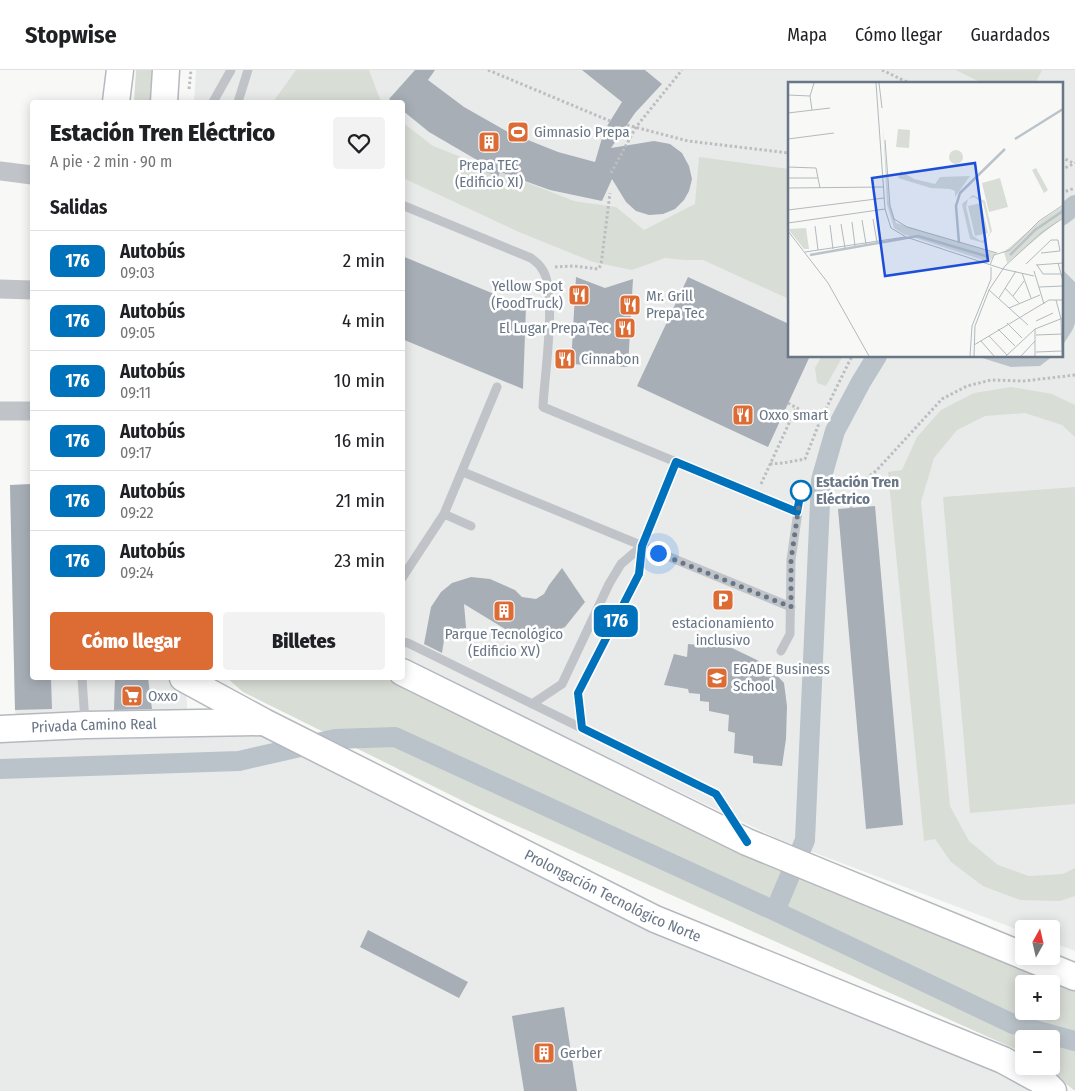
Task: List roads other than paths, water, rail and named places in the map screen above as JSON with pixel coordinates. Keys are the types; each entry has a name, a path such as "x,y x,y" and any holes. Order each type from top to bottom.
{"main road":[{"path":"116,100 120,70"},
{"path":"164,100 166,70"},
{"path":"405,673 747,842 1015,952"},
{"path":"182,680 187,699 187,723"},
{"name":"Prolongación Tecnológico Norte","path":"186,680 655,919 1003,1060 1045,1083 1053,1091"},
{"name":"Privada Camino Real","path":"0,729 187,723 275,727"},
{"path":"1046,965 1075,977"}],"street":[{"path":"0,171 30,175"},
{"path":"0,289 30,290"},
{"path":"0,412 30,411"}],"lane":[{"path":"214,100 231,70"},
{"path":"239,100 248,70"},
{"path":"405,206 531,258 542,268 546,276 550,309 543,407 797,512"},
{"path":"405,574 444,514 497,387"},
{"path":"582,728 578,693 639,574 642,546 676,462"},
{"path":"463,472 791,607"},
{"path":"782,651 790,634 791,560 801,491"},
{"path":"444,514 471,526"},
{"path":"532,704 562,684 609,584 621,564 642,546"},
{"path":"405,642 716,794 747,842"},
{"path":"82,680 85,725"}],"waterway":[{"path":"1062,215 1075,205"},
{"path":"775,911 805,840 821,480 835,431 876,358"},
{"path":"0,769 239,761 335,739 395,737 775,911 1013,1024 1075,1041"}],"place":[{"name":"Gimnasio Prepa","path":"518,132"},
{"name":"Prepa TEC (Edificio XI)","path":"489,142"},
{"name":"Yellow Spot (FoodTruck)","path":"579,295"},
{"name":"Mr. Grill Prepa Tec","path":"630,305"},
{"name":"El Lugar Prepa Tec","path":"625,328"},
{"name":"Cinnabon","path":"565,359"},
{"name":"Oxxo smart","path":"743,415"},
{"name":"Estación Tren Eléctrico","path":"801,491"},
{"name":"estacionamiento inclusivo","path":"723,600"},
{"name":"Parque Tecnológico (Edificio XV)","path":"504,611"},
{"name":"EGADE Business School","path":"717,678"},
{"name":"Oxxo","path":"132,696"},
{"name":"Gerber","path":"544,1053"}]}
